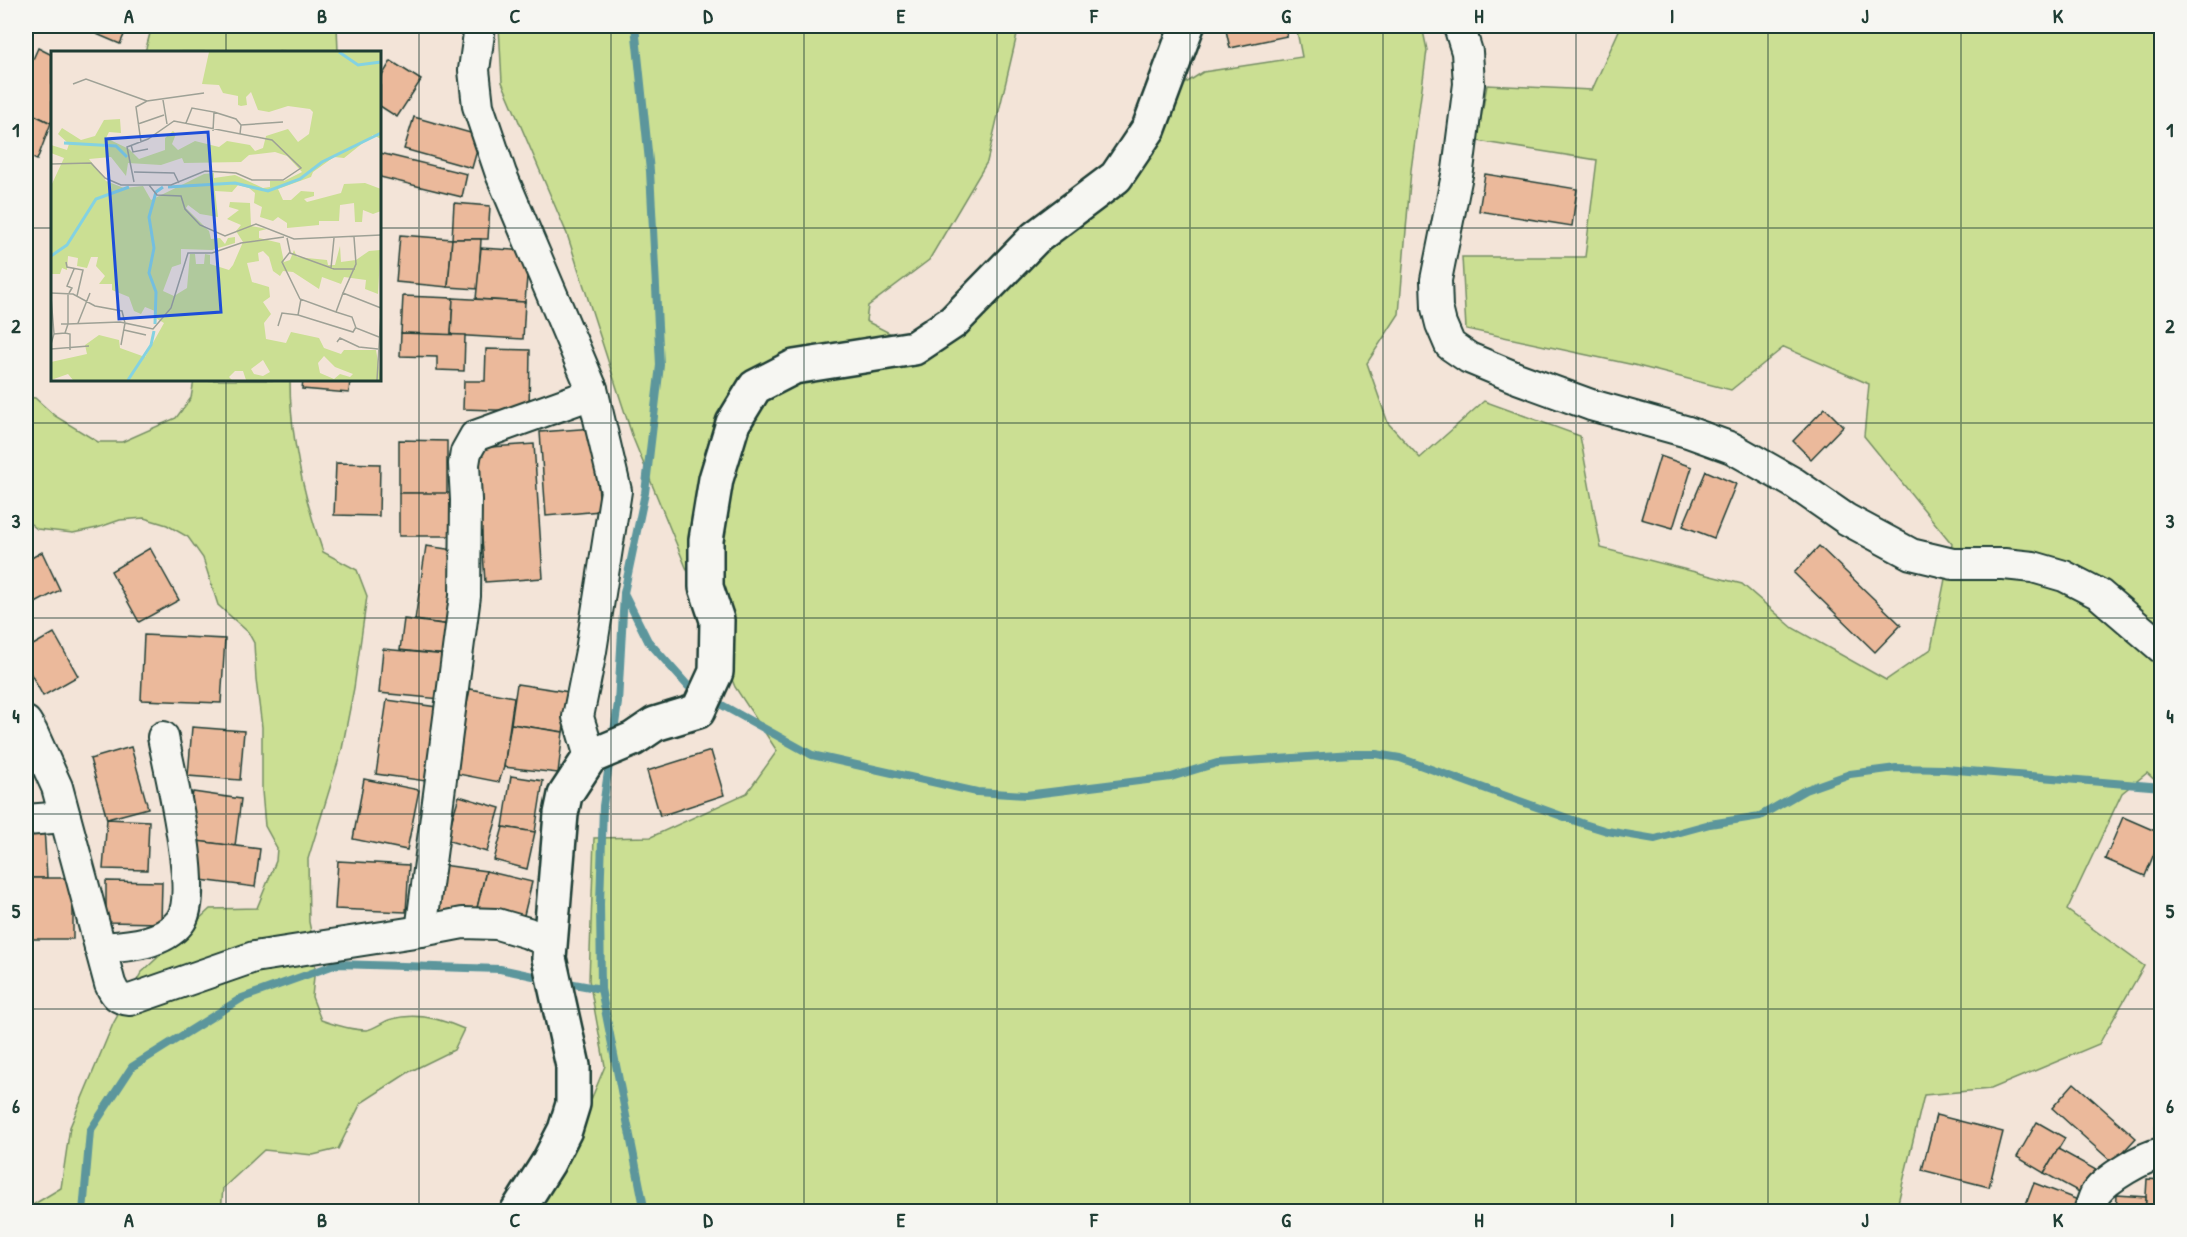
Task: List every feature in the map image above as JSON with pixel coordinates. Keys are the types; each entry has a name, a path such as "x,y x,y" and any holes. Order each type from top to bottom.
{"street":[{"path":"480,26 474,70 478,106 501,174 592,389 616,491 591,651 578,717 590,757"},
{"path":"517,1212 548,1163 565,1130 573,1104 573,1066 549,950 561,814 566,795 590,757 633,739 656,724 698,711 716,672 717,620 706,587 706,540 716,479 733,423 755,387 794,367 914,348 953,322 1035,238 1116,177 1149,128 1187,26"},
{"path":"1459,26 1467,52 1469,84 1458,170 1436,280 1437,308 1450,345 1469,358 1538,386 1591,405 1688,432 1732,448 1794,483 1846,519 1911,554 1953,564 2004,564 2033,567 2064,576 2099,594 2162,648"},
{"path":"421,931 465,596 464,464 466,452 475,436 578,399 592,389"},
{"path":"26,722 33,732 57,787 110,984 115,995 122,1000 130,1000 254,957 421,931 463,922 497,924 528,933 549,950"},
{"path":"100,948 143,944 172,930 182,921 186,904 188,871 163,737"},
{"path":"26,820 65,817"},
{"path":"2089,1212 2096,1193 2120,1172 2153,1155 2162,1153"}],"green space":[{"path":"152,26 337,26 338,51 145,51"},
{"path":"499,26 1019,26 987,162 929,260 868,306 866,321 901,339 1038,252 1138,174 1175,90 1203,72 1302,57 1296,26 1422,26 1427,50 1411,170 1399,314 1367,363 1388,423 1420,458 1484,401 1580,436 1601,548 1742,584 1793,628 1886,680 1931,649 1952,544 1864,436 1869,384 1784,347 1731,390 1634,365 1466,329 1462,257 1585,257 1597,160 1477,141 1487,85 1592,90 1621,26 2161,26 2161,786 2147,773 2122,793 2067,910 2144,966 2099,1044 1991,1089 1924,1095 1896,1211 539,1211 557,1182 605,1066 589,980 594,838 651,837 747,793 777,751 735,687 633,438 567,234 502,82"},
{"path":"194,381 290,381 292,424 299,467 323,552 357,570 367,596 354,688 342,749 308,859 309,922 316,956 312,997 321,1020 348,1028 366,1030 392,1019 420,1016 447,1022 464,1029 454,1050 409,1072 361,1103 338,1149 313,1155 264,1150 223,1188 221,1211 26,1212 26,1209 61,1188 70,1127 113,1024 141,973 210,909 257,908 276,861 277,848 265,826 262,791 262,727 254,643 248,632 218,605 203,558 188,537 167,525 144,518 120,520 73,533 37,529 26,520 26,397 35,398 55,416 98,442 122,442 176,418 191,398"}],"building":[{"path":"81,26 128,26 120,44"},
{"path":"1225,26 1284,26 1287,36 1230,48"},
{"path":"38,48 51,54 51,123 26,111 26,75"},
{"path":"391,61 421,80 397,117 381,107 381,77"},
{"path":"26,111 51,123 37,160 26,155"},
{"path":"414,117 481,136 472,168 404,149"},
{"path":"381,153 467,174 462,197 381,177"},
{"path":"1485,174 1577,189 1572,226 1479,211"},
{"path":"454,203 490,206 488,239 452,239"},
{"path":"400,235 452,239 448,287 396,282"},
{"path":"452,239 481,239 478,289 448,287"},
{"path":"481,248 529,251 525,302 476,299"},
{"path":"403,296 453,298 451,335 401,333"},
{"path":"453,298 525,302 523,339 451,335"},
{"path":"401,333 465,335 464,371 437,370 437,357 400,356"},
{"path":"486,349 530,350 529,411 463,409 464,381 485,381"},
{"path":"303,381 350,381 349,393 302,389"},
{"path":"1825,408 1843,426 1811,459 1793,441"},
{"path":"594,428 600,511 546,516 540,432"},
{"path":"399,440 447,441 447,494 399,493"},
{"path":"534,444 543,578 485,582 476,448"},
{"path":"1660,456 1692,467 1673,528 1641,519"},
{"path":"336,463 380,464 379,516 334,515"},
{"path":"1706,471 1736,484 1714,538 1683,526"},
{"path":"399,493 459,493 459,536 399,536"},
{"path":"426,546 461,551 450,625 415,620"},
{"path":"1819,546 1901,625 1875,652 1794,573"},
{"path":"150,548 179,600 139,622 111,571"},
{"path":"42,552 60,590 26,608 26,561"},
{"path":"404,619 450,625 446,655 400,650"},
{"path":"54,633 78,676 43,696 26,665 26,649"},
{"path":"144,635 225,639 221,703 141,700"},
{"path":"383,649 446,655 441,699 379,693"},
{"path":"517,684 569,692 563,732 511,724"},
{"path":"470,689 514,697 504,767 499,782 453,773"},
{"path":"387,700 437,707 426,781 376,774"},
{"path":"511,724 563,732 558,773 504,767"},
{"path":"192,727 244,731 240,780 188,776"},
{"path":"131,747 148,808 107,819 90,759"},
{"path":"711,751 724,795 660,816 647,771"},
{"path":"511,776 543,781 535,832 503,827"},
{"path":"364,779 419,790 407,850 353,839"},
{"path":"193,792 241,799 235,846 186,840"},
{"path":"459,796 500,808 487,852 446,840"},
{"path":"2123,817 2162,834 2145,876 2105,859"},
{"path":"107,819 149,821 147,870 103,869"},
{"path":"44,827 47,878 26,878 26,828"},
{"path":"503,827 535,832 527,869 494,860"},
{"path":"197,841 260,849 255,887 193,879"},
{"path":"338,861 409,865 406,912 335,909"},
{"path":"435,864 486,871 477,908 479,916 430,910"},
{"path":"486,871 532,882 523,919 477,908"},
{"path":"26,878 73,878 73,939 26,939"},
{"path":"106,881 162,882 161,923 106,922"},
{"path":"2074,1083 2136,1138 2113,1163 2052,1108"},
{"path":"2157,1096 2162,1096 2162,1140 2155,1140"},
{"path":"1936,1115 2003,1132 1989,1187 1922,1170"},
{"path":"2037,1122 2065,1138 2044,1173 2017,1157"},
{"path":"2058,1149 2096,1170 2083,1194 2044,1173"},
{"path":"2147,1179 2162,1180 2162,1212 2145,1212"},
{"path":"2034,1183 2078,1200 2074,1212 2023,1212"},
{"path":"2117,1195 2146,1197 2145,1212 2116,1212"}],"waterway":[{"path":"635,26 650,171 660,365 645,493 624,593 648,641 688,686 700,693"},
{"path":"613,739 618,703 624,594"},
{"path":"711,699 812,755 977,792 1026,795 1171,777 1217,763 1376,754 1400,758 1584,824 1607,831 1655,839 1710,824 1760,816 1805,790 1850,774 1896,768 1945,769 2162,787"},
{"path":"610,758 603,806 600,904 601,989 645,1212"},
{"path":"83,1212 90,1131 132,1067 242,998 337,964 500,969 547,979"},
{"path":"563,982 601,989"}]}
